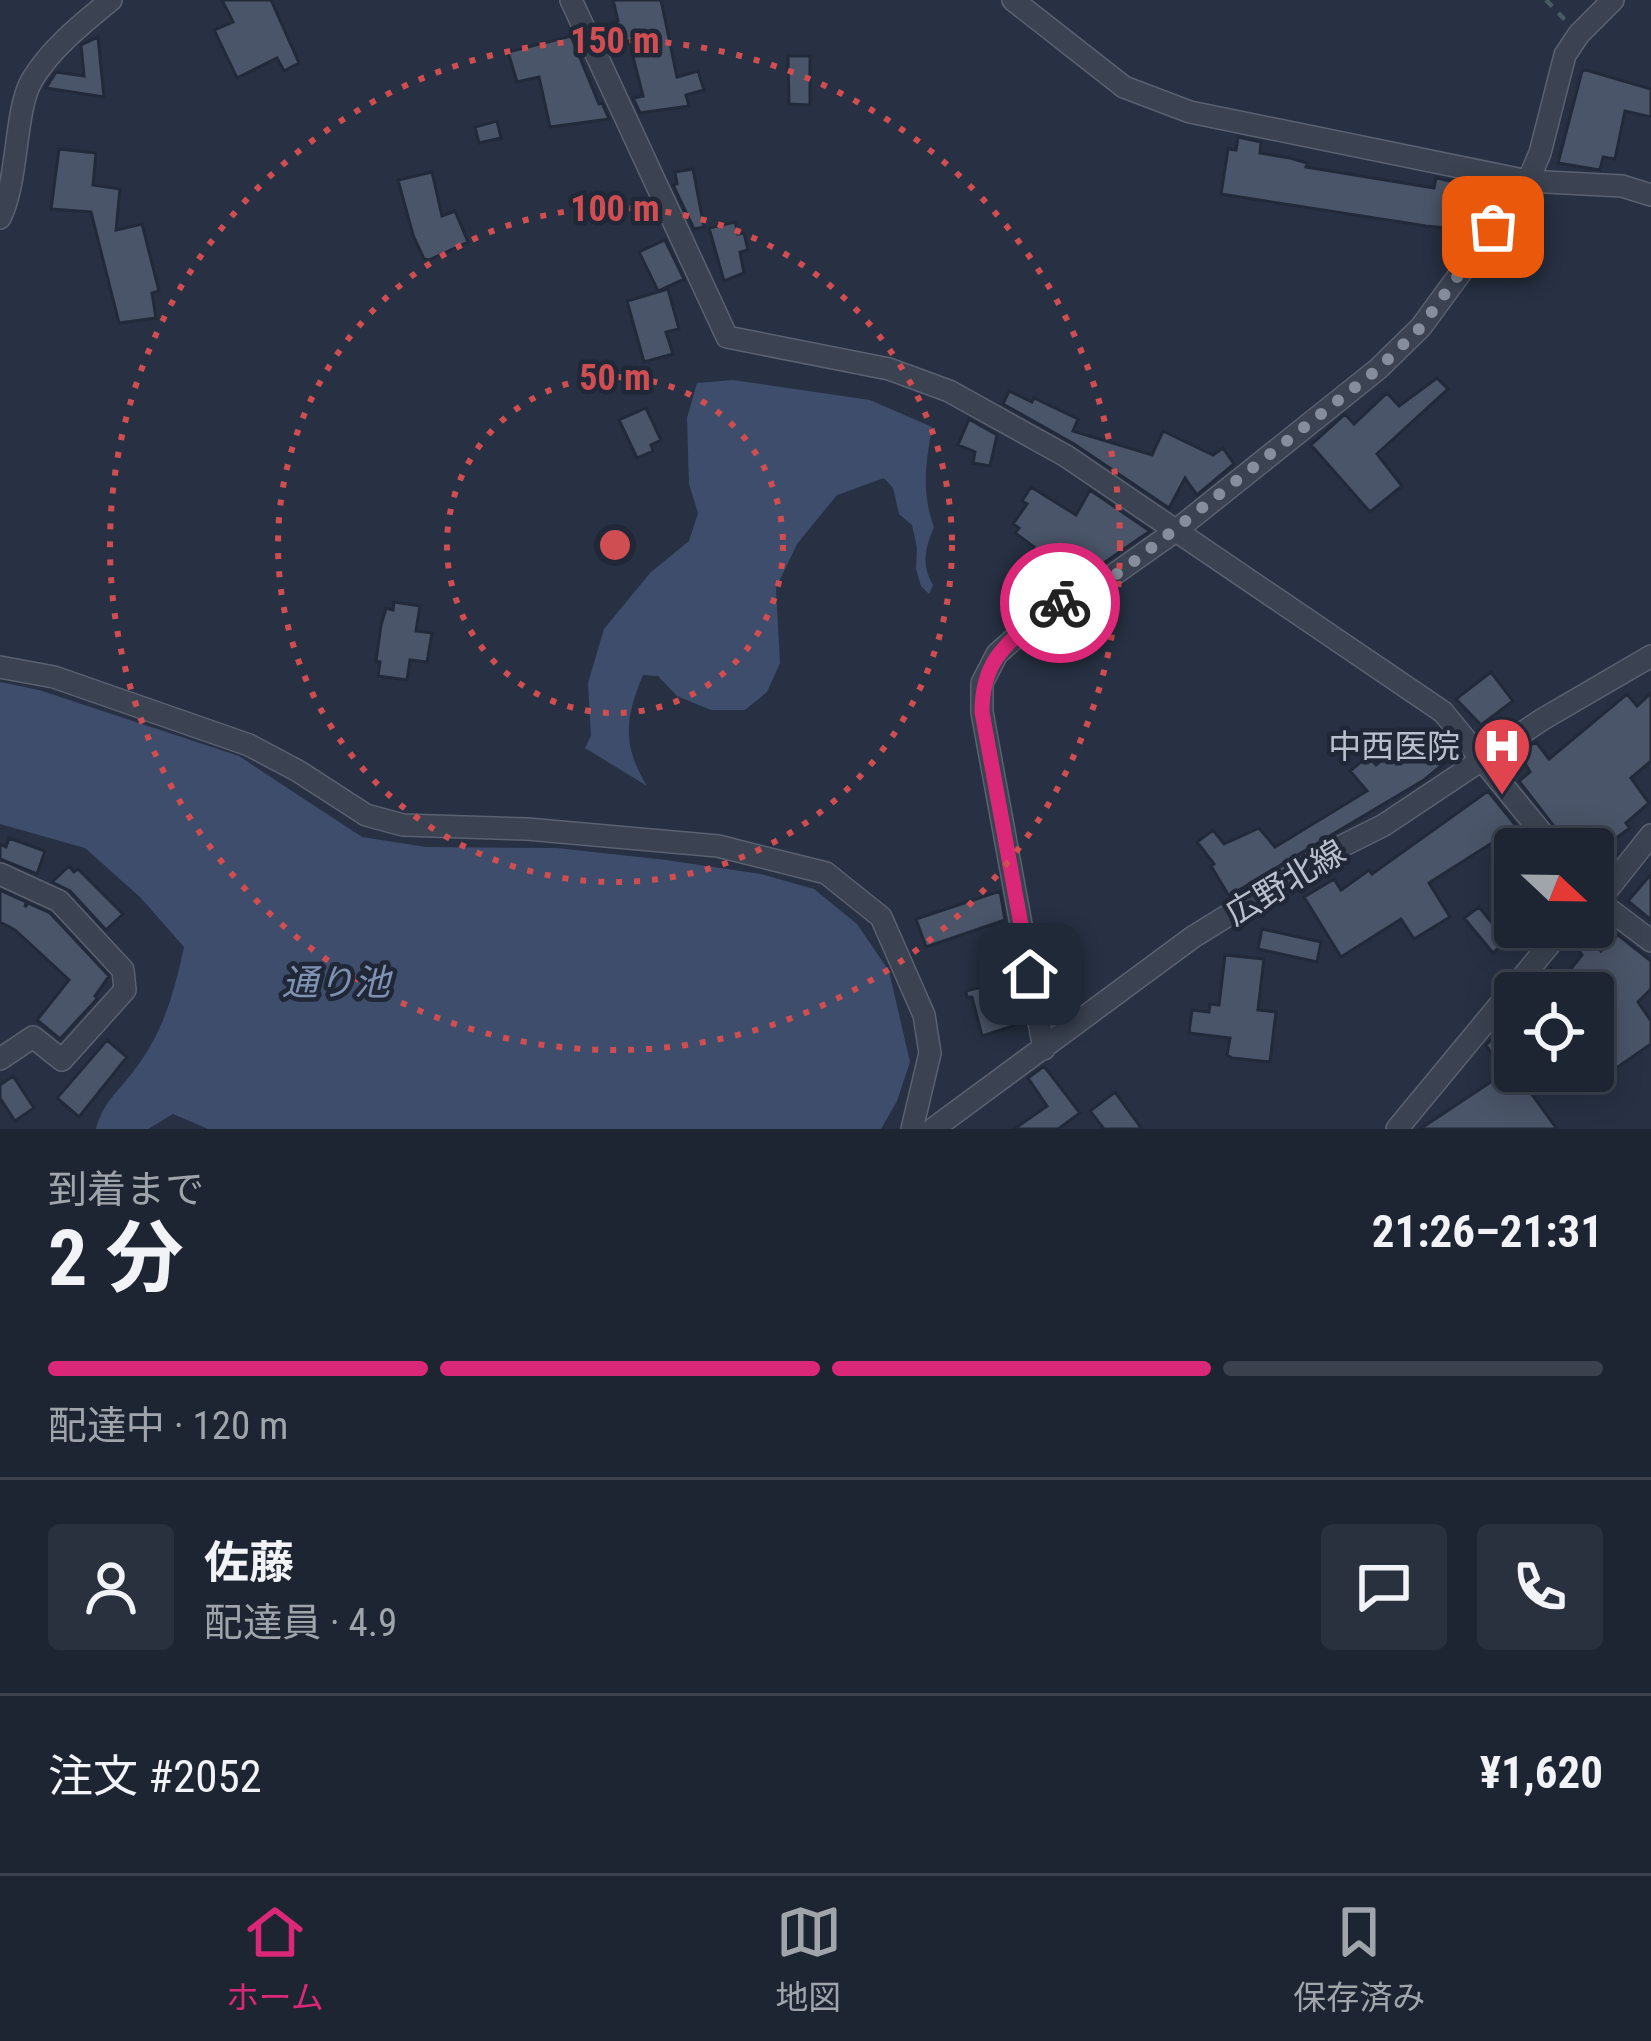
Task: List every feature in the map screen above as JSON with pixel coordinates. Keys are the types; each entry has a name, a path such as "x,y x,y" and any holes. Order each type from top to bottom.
{"street":[{"path":"0,218 30,83 72,32 111,0"},
{"path":"571,0 727,337 890,369 950,391 1066,456 1443,712 1538,828"},
{"path":"1013,0 1124,87 1190,112 1528,181 1622,185 1651,195"},
{"path":"1044,1049 982,712 982,682 997,654 1051,606 1082,597 1174,532 1378,369 1421,327 1528,181 1540,153 1564,55 1613,0"},
{"name":"広野北線","path":"933,1129 1193,937 1332,851 1384,825 1543,719 1651,656"},
{"path":"0,667 54,677 249,745 366,815 403,825 527,829 718,846 826,873 881,917 924,1015 930,1053 912,1129"},
{"path":"1614,880 1651,835"},
{"path":"0,874 59,901 123,970 125,990 62,1060 33,1037 0,1059"},
{"path":"1614,916 1651,940"},
{"path":"1397,1129 1547,948"}],"path":[{"path":"1546,0 1579,34"}],"water":[{"path":"733,380 870,400 932,427 926,489 934,527 926,556 933,585 929,594 921,586 912,525 899,514 893,488 884,478 837,495 797,544 776,588 780,663 767,692 745,710 711,710 677,696 658,676 643,675 629,731 633,757 647,786 585,748 591,736 588,683 604,629 650,573 689,541 698,513 689,484 687,418 697,383"},
{"name":"通り池","path":"0,682 39,690 239,756 362,837 426,847 557,848 666,860 761,874 814,889 857,924 889,971 910,1062 897,1101 881,1129 208,1129 173,1114 148,1129 96,1129 108,1102 155,1038 184,947 141,898 85,848 0,824"}],"building":[{"path":"222,0 271,0 299,63 284,71 277,58 237,78 214,30 233,22"},
{"path":"613,0 661,0 677,77 698,71 704,90 686,95 689,106 640,113 633,98 643,96 629,41 610,48 600,27 618,21"},
{"path":"571,36 609,119 550,127 539,77 517,82 508,52"},
{"path":"98,37 104,97 46,88 56,72 84,76 81,45"},
{"path":"788,56 810,56 810,105 789,104"},
{"path":"1586,70 1651,89 1651,117 1625,111 1615,159 1603,157 1600,170 1558,163"},
{"path":"497,121 501,138 479,143 475,127"},
{"path":"1238,137 1261,142 1260,153 1307,163 1306,167 1434,188 1436,178 1488,189 1479,223 1473,230 1447,224 1447,228 1426,226 1221,194 1228,149 1236,150"},
{"path":"59,149 96,153 93,185 120,189 116,230 142,224 159,291 152,293 156,318 119,323 91,212 51,209"},
{"path":"693,169 704,227 694,229 673,185 677,184 675,172"},
{"path":"432,172 442,216 455,211 468,242 429,260 424,259 413,235 398,180"},
{"path":"735,222 748,250 740,252 744,273 724,281 709,228"},
{"path":"665,240 684,279 658,291 639,252"},
{"path":"668,289 679,329 666,332 673,354 644,362 627,301"},
{"path":"1437,378 1448,389 1377,454 1402,486 1370,512 1311,445 1345,414 1354,424 1387,393 1399,406"},
{"path":"1009,391 1078,419 1073,431 1152,455 1163,431 1213,455 1223,448 1234,464 1197,495 1185,478 1169,508 1074,444 1003,404"},
{"path":"646,408 661,440 651,445 653,451 637,458 619,420"},
{"path":"969,419 997,435 990,466 973,463 975,452 958,445"},
{"path":"1031,487 1076,515 1090,490 1150,531 1075,583 1053,590 1027,576 1031,570 1023,566 1034,547 1015,533 1019,528 1013,524 1027,504 1022,501"},
{"path":"394,602 420,606 416,631 432,633 427,662 410,660 407,680 378,676 381,625 386,608 393,610"},
{"path":"1491,672 1513,701 1481,725 1456,699"},
{"path":"1651,693 1651,761 1631,778 1649,803 1614,840 1614,828 1555,828 1519,781 1530,772 1519,753 1536,742 1549,759 1627,694 1637,706"},
{"path":"1423,733 1447,761 1424,780 1229,896 1197,842 1213,830 1224,844 1259,828 1275,847 1367,791 1350,771 1368,756 1376,765 1412,735 1416,739"},
{"path":"1488,791 1517,827 1494,828 1494,842 1429,883 1450,917 1414,939 1401,919 1341,957 1304,897 1334,879 1341,890 1369,870 1372,874"},
{"path":"9,838 45,851 37,874 0,859 0,844 6,847"},
{"path":"69,866 74,872 78,869 123,914 106,930 70,891 52,882"},
{"path":"1651,874 1651,920 1628,901"},
{"path":"0,890 26,902 25,907 28,903 50,913 109,976 97,999 60,1039 37,1020 69,980 0,922"},
{"path":"1000,891 1005,920 926,947 916,919"},
{"path":"1479,907 1494,925 1494,948 1499,948 1493,953 1464,918"},
{"path":"1262,929 1321,942 1317,962 1258,949"},
{"path":"1618,935 1651,961 1651,989 1638,1002 1651,1021 1651,1044 1614,1070 1614,972 1568,972 1582,955 1577,948 1614,948"},
{"path":"1225,955 1264,959 1258,1010 1276,1012 1270,1062 1227,1055 1230,1038 1189,1033 1192,1010 1209,1012 1210,1004 1219,1005"},
{"path":"1016,978 1019,995 1004,995 1013,1026 982,1036 972,997 966,991"},
{"path":"107,1040 127,1057 79,1117 57,1098"},
{"path":"1044,1066 1080,1113 1058,1129 1014,1129 1047,1106 1028,1078"},
{"path":"13,1076 34,1108 15,1121 0,1098 0,1085"},
{"path":"1494,1080 1494,1092 1530,1092 1557,1129 1420,1129"},
{"path":"1115,1092 1142,1129 1104,1129 1090,1111"}],"way so far":[{"path":"1060,603 1082,597 1127,567 1378,369 1421,327 1493,227"}],"place":[{"name":"中西医院","path":"1502,797"}],"route":[{"path":"1030,974 982,712 982,682 997,654 1060,603"}]}
